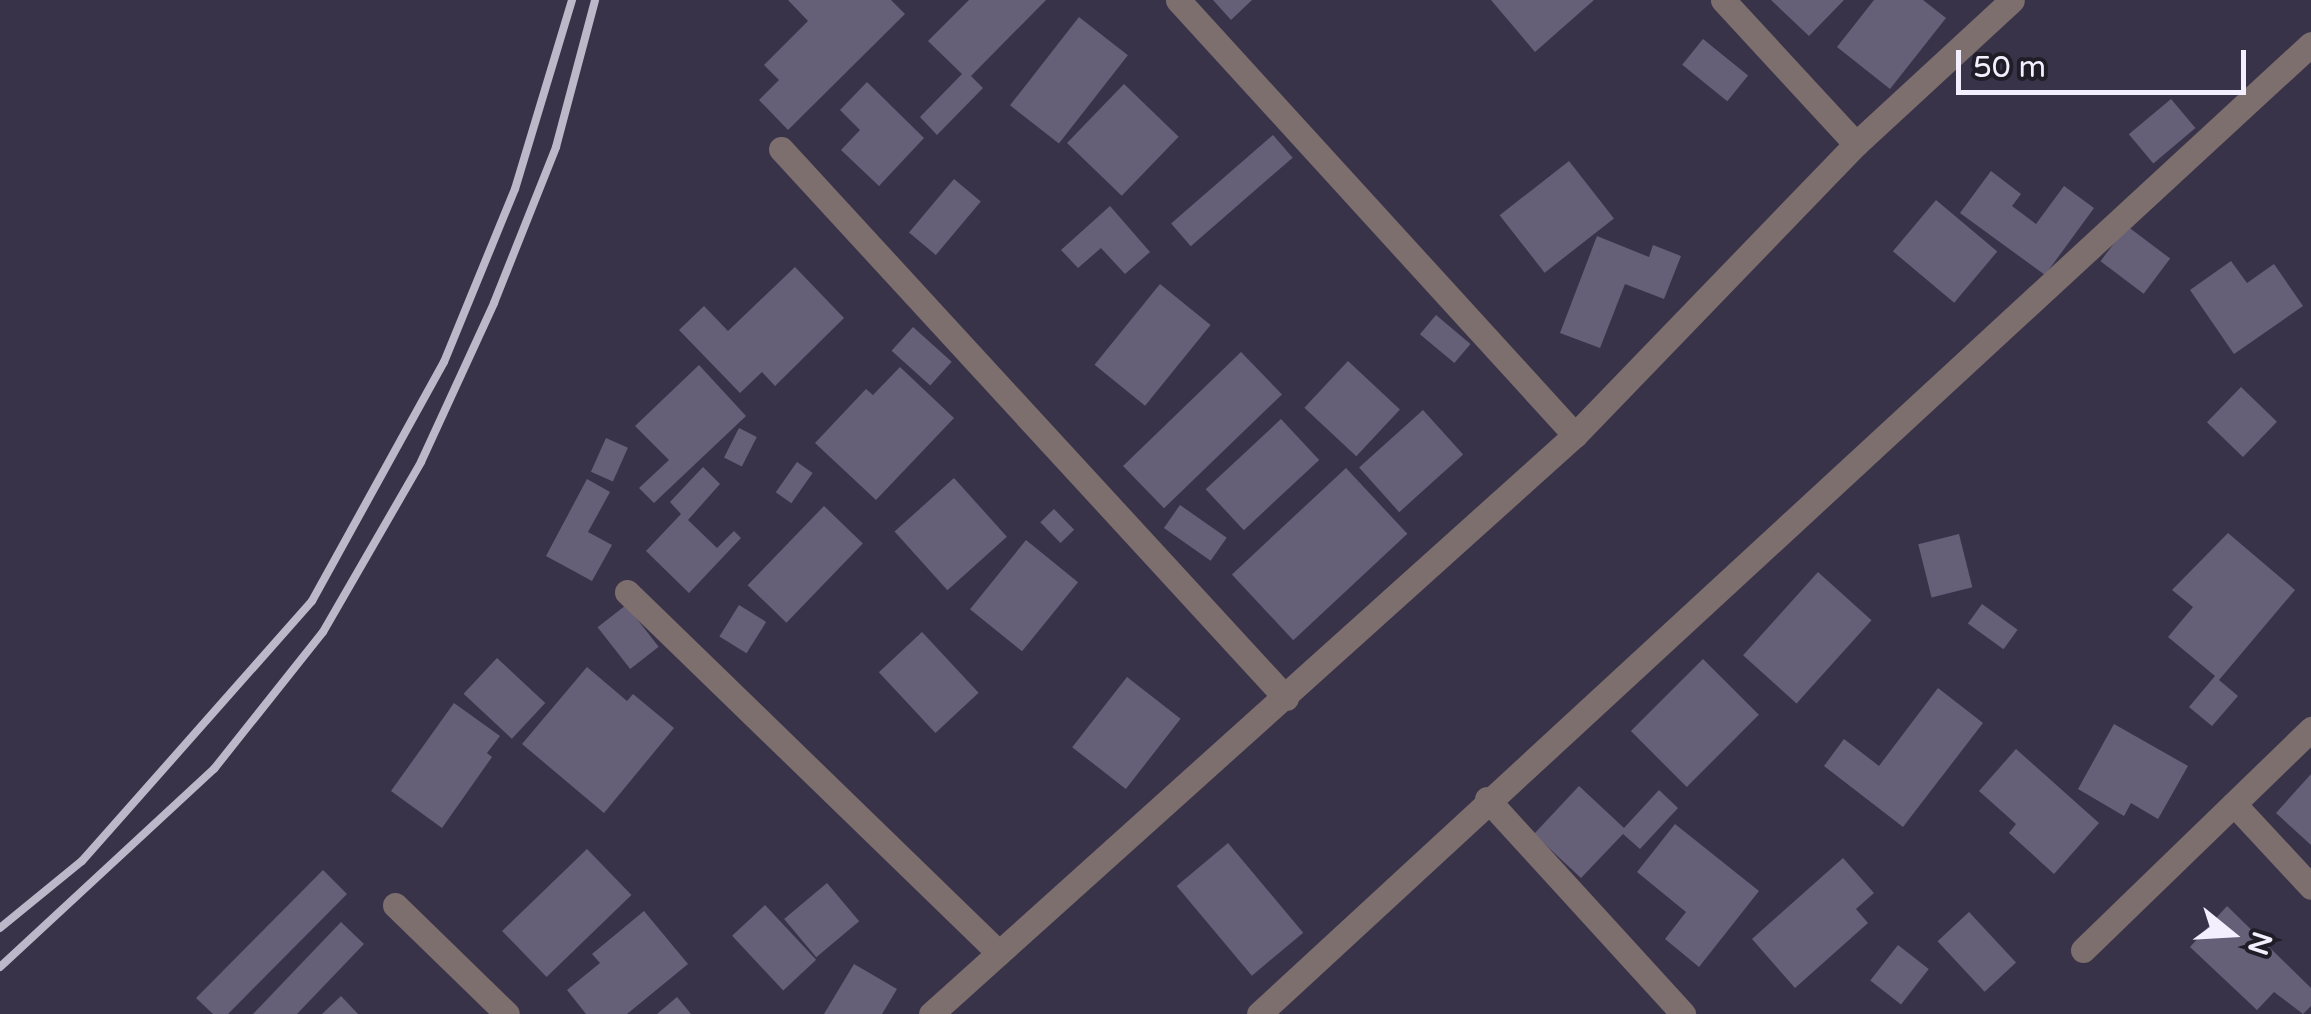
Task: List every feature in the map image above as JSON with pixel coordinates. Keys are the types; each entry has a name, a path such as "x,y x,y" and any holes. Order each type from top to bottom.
{"street":[{"path":"1178,0 1575,435"},
{"path":"1723,0 1856,144"},
{"path":"931,1014 1575,435 1856,144 2012,0"},
{"path":"1262,1013 1487,799 2311,44"},
{"path":"781,149 1286,698"},
{"path":"626,592 999,953"},
{"path":"2083,950 2311,730"},
{"path":"1487,799 1683,1014"},
{"path":"2234,804 2311,887"},
{"path":"395,905 507,1014"}],"building":[{"path":"788,0 891,0 905,14 788,130 759,100 779,80 764,65 808,21"},
{"path":"969,0 1046,0 971,76 983,88 937,135 920,117 962,74 928,41"},
{"path":"1213,0 1252,0 1231,20"},
{"path":"1491,0 1594,0 1535,52"},
{"path":"1771,0 1844,0 1809,36"},
{"path":"1874,0 1923,0 1946,18 1890,89 1837,47"},
{"path":"1079,17 1128,55 1059,143 1010,105"},
{"path":"1703,39 1748,76 1727,101 1682,65"},
{"path":"867,82 924,138 879,186 841,150 860,130 840,110"},
{"path":"1124,84 1179,137 1122,196 1067,143"},
{"path":"2171,99 2195,128 2153,163 2129,134"},
{"path":"1273,135 1293,158 1191,246 1171,224"},
{"path":"1569,161 1614,219 1545,273 1500,215"},
{"path":"1991,171 2021,194 2012,206 2036,224 2064,186 2094,208 2045,275 1960,213"},
{"path":"954,179 981,201 936,255 909,233"},
{"path":"1936,200 1997,251 1954,303 1893,251"},
{"path":"1110,206 1150,252 1125,274 1101,248 1078,268 1061,250"},
{"path":"2127,226 2170,258 2144,294 2101,261"},
{"path":"1597,236 1649,257 1653,245 1681,256 1664,299 1625,284 1600,348 1560,333"},
{"path":"2231,261 2247,283 2274,264 2303,306 2234,354 2190,290"},
{"path":"795,267 844,318 775,386 762,372 740,393 679,330 704,306 728,331"},
{"path":"1160,284 1211,325 1145,406 1095,365"},
{"path":"1436,315 1470,344 1454,363 1420,334"},
{"path":"913,327 952,362 930,386 892,351"},
{"path":"1241,352 1282,394 1164,508 1123,466"},
{"path":"1348,361 1400,409 1356,456 1304,408"},
{"path":"699,365 746,416 654,503 639,488 669,460 635,426"},
{"path":"900,367 954,418 876,500 815,443 866,389 873,395"},
{"path":"2241,387 2277,422 2243,457 2207,422"},
{"path":"1423,410 1463,455 1399,512 1359,468"},
{"path":"1281,419 1319,460 1244,530 1206,489"},
{"path":"739,428 757,437 742,466 724,457"},
{"path":"606,438 628,448 613,482 591,472"},
{"path":"797,462 813,473 791,503 776,492"},
{"path":"703,467 720,484 688,520 717,548 734,531 741,538 689,593 646,551 681,514 670,502"},
{"path":"1346,468 1407,534 1293,640 1232,574"},
{"path":"954,478 1007,537 947,590 895,532"},
{"path":"587,479 610,492 588,532 612,545 592,581 546,556"},
{"path":"1180,505 1227,538 1211,561 1164,528"},
{"path":"824,506 863,544 786,623 748,585"},
{"path":"1054,509 1074,530 1060,543 1040,522"},
{"path":"2228,533 2295,590 2219,680 2238,696 2212,726 2189,707 2215,676 2168,637 2193,607 2172,590"},
{"path":"1959,534 1972,587 1932,598 1918,544"},
{"path":"1026,540 1078,582 1022,651 970,609"},
{"path":"1818,572 1872,620 1797,703 1743,655"},
{"path":"1982,604 2018,630 2003,649 1968,623"},
{"path":"626,605 659,647 630,669 598,627"},
{"path":"739,605 766,622 747,653 719,636"},
{"path":"922,632 979,693 935,733 879,672"},
{"path":"497,658 545,703 512,739 464,694"},
{"path":"1703,659 1759,715 1687,787 1631,731"},
{"path":"587,667 627,701 633,694 674,728 604,813 522,744"},
{"path":"1127,677 1181,719 1126,789 1072,747"},
{"path":"1938,688 1983,723 1903,827 1824,766 1844,739 1879,766"},
{"path":"454,703 500,736 487,753 492,757 442,828 391,791"},
{"path":"2114,724 2188,766 2158,819 2131,803 2124,816 2078,789"},
{"path":"2016,749 2099,823 2054,874 2009,833 2016,824 1979,791"},
{"path":"2311,774 2311,845 2276,813"},
{"path":"1579,786 1624,828 1659,790 1678,808 1640,849 1623,834 1581,878 1534,834"},
{"path":"1675,824 1759,891 1699,967 1665,939 1686,912 1637,872"},
{"path":"1228,843 1303,933 1252,976 1177,886"},
{"path":"587,849 631,895 547,977 502,931"},
{"path":"1843,858 1874,893 1856,909 1868,923 1795,988 1752,939"},
{"path":"323,870 347,894 228,1014 213,1014 196,998"},
{"path":"827,883 859,921 816,957 784,919"},
{"path":"765,905 816,960 783,991 732,936"},
{"path":"2227,906 2311,988 2311,1006 2303,1014 2274,992 2257,1010 2190,947"},
{"path":"644,911 688,964 627,1014 586,1014 567,990 600,963 592,954"},
{"path":"1969,912 2016,962 1985,992 1938,941"},
{"path":"341,922 364,944 297,1014 253,1014"},
{"path":"1898,945 1929,969 1901,1004 1870,980"},
{"path":"854,964 897,989 882,1014 824,1014"},
{"path":"341,996 358,1014 322,1014"},
{"path":"677,997 691,1014 657,1014"}],"railway":[{"path":"0,928 82,861 312,601 444,362 515,189 572,0"},
{"path":"0,967 214,769 323,632 421,462 494,303 556,147 595,0"}]}
